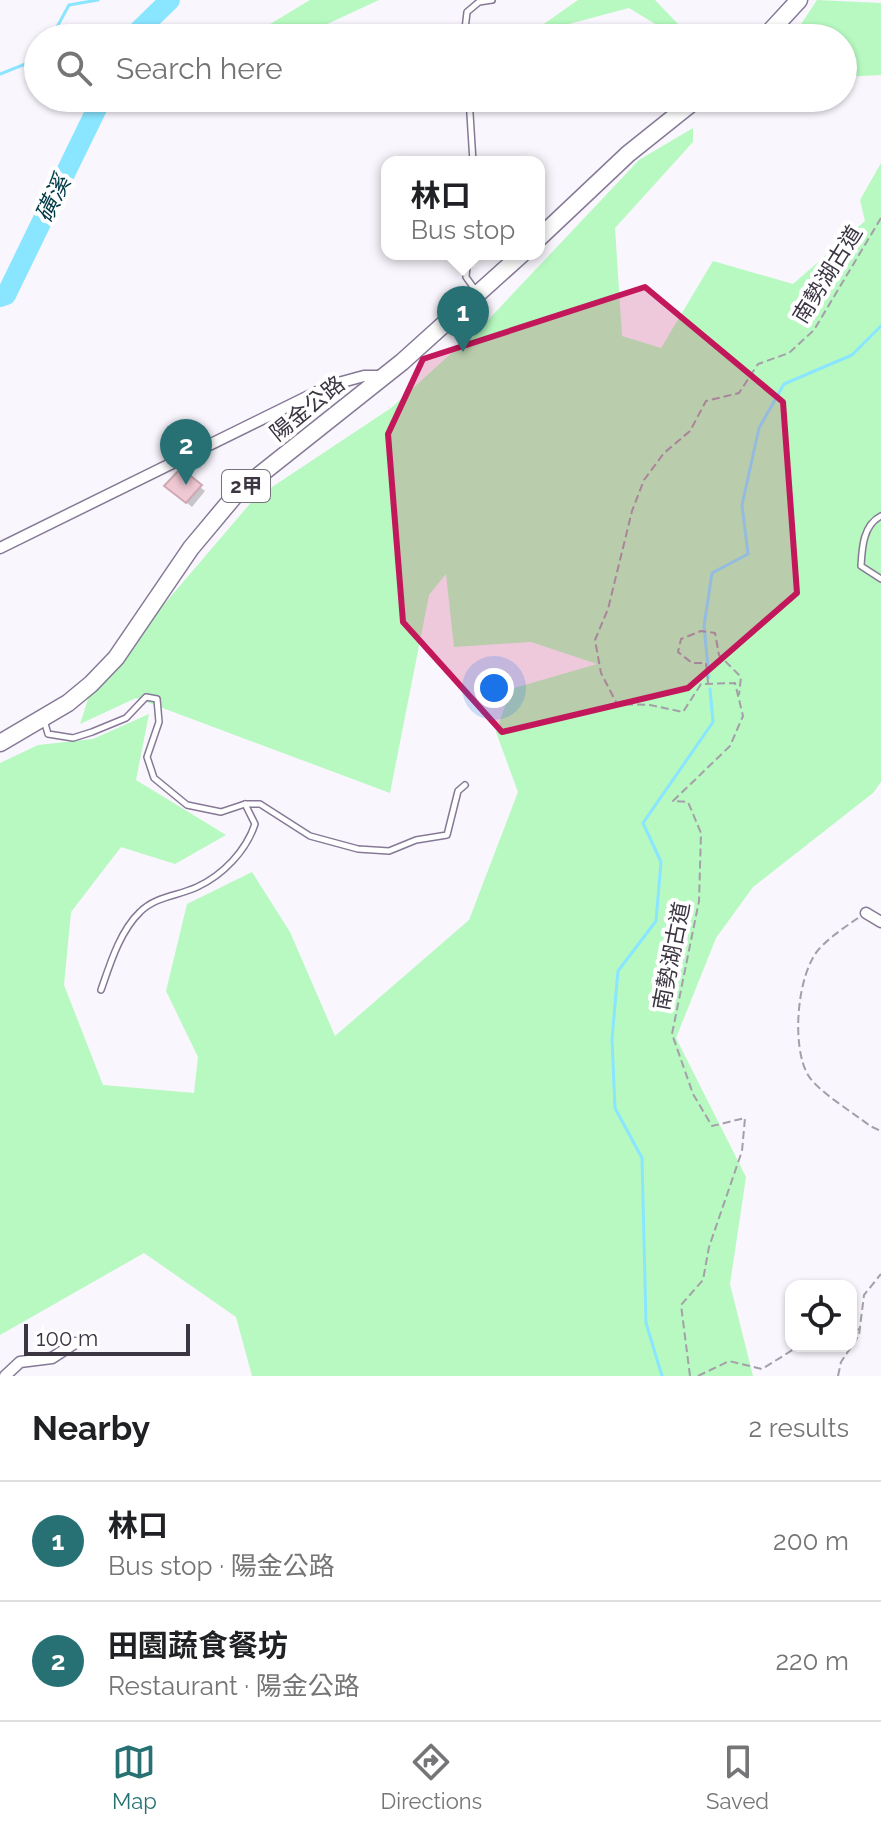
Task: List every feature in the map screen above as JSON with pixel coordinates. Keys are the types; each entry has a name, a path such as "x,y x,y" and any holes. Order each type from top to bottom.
{"main road":[{"path":"777,24 799,0"},
{"path":"545,232 628,154 680,112"},
{"name":"陽金公路","path":"0,743 43,719 91,684 116,658 191,548 237,493 383,376 516,260"}],"street":[{"path":"0,548 331,385 364,376 383,376"},
{"path":"866,913 881,922"},
{"path":"5,1376 20,1362 52,1358 75,1343"}],"lane":[{"path":"466,24 467,12 479,2 492,0"},
{"path":"470,112 473,156"},
{"path":"467,260 466,277 479,295"},
{"path":"881,516 874,520 863,541 861,566 881,579"},
{"path":"43,719 48,734 73,738 126,718 146,697 157,699 159,722 147,757 154,778 187,805 221,812 245,804 270,808 322,840 358,849 389,851 416,840 447,835 458,791 465,785"},
{"path":"101,990 128,929 143,909 161,898 198,887 230,865 251,836 255,824 245,804"}],"path":[{"name":"南勢湖古道","path":"708,684 701,684 683,712 650,705 617,704 601,673 595,640 608,609 632,511 644,480 664,453 690,431 706,401 739,393 758,364 789,353 814,330 881,218"},
{"path":"701,631 715,633 719,655 741,677 739,700 735,683 708,684 706,663 692,663 678,652 681,639 701,631"},
{"name":"南勢湖古道","path":"690,1376 681,1305 703,1280 712,1235 742,1151 745,1118 712,1126 693,1094 672,1034 699,901 701,833 688,802 673,801 730,746 743,716 739,700"},
{"path":"866,913 818,951 806,971 800,1005 800,1048 809,1078 870,1126 881,1131"},
{"path":"838,1376 841,1362 859,1331 864,1295 881,1274"},
{"path":"698,1376 729,1361 762,1369 789,1352"}],"highlighted area":[{"path":"645,287 783,402 797,593 688,688 502,732 403,622 388,434 423,359"}],"green space":[{"path":"310,0 379,0 327,24 270,24"},
{"path":"578,0 655,0 678,24 655,24 629,8 569,24 544,24"},
{"path":"817,0 881,3 881,75 857,76 857,24 801,24"},
{"path":"693,128 693,142 615,228 622,336 661,348 713,261 793,284 865,221 860,200 881,163 881,782 873,793 753,887 716,938 676,1038 746,1177 730,1284 753,1376 252,1376 236,1317 144,1253 0,1335 0,763 38,745 93,739 149,714 136,780 226,835 175,864 121,847 71,912 64,985 103,1085 194,1093 198,1057 166,991 187,904 252,872 290,932 335,1036 469,920 518,792 496,732 511,689 597,664 531,642 454,647 446,574 429,595 390,793 136,698 80,724 91,690 254,499 391,408 488,320 639,160"}],"building":[{"path":"181,468 202,485 186,503 164,486"}],"waterway":[{"path":"59,24 69,5 98,0"},
{"name":"磺溪","path":"145,24 170,0"},
{"path":"0,74 24,65"},
{"name":"磺溪","path":"0,297 6,295 95,112"},
{"path":"709,678 704,626 712,573 748,554 742,505 759,428 784,384 852,355 881,326"},
{"path":"662,1376 646,1323 642,1158 615,1108 612,1039 618,971 656,921 661,862 643,823 713,722 710,689"}],"place":[{"name":"林口","path":"463,352"},
{"name":"田園蔬食餐坊","path":"186,485"}]}
